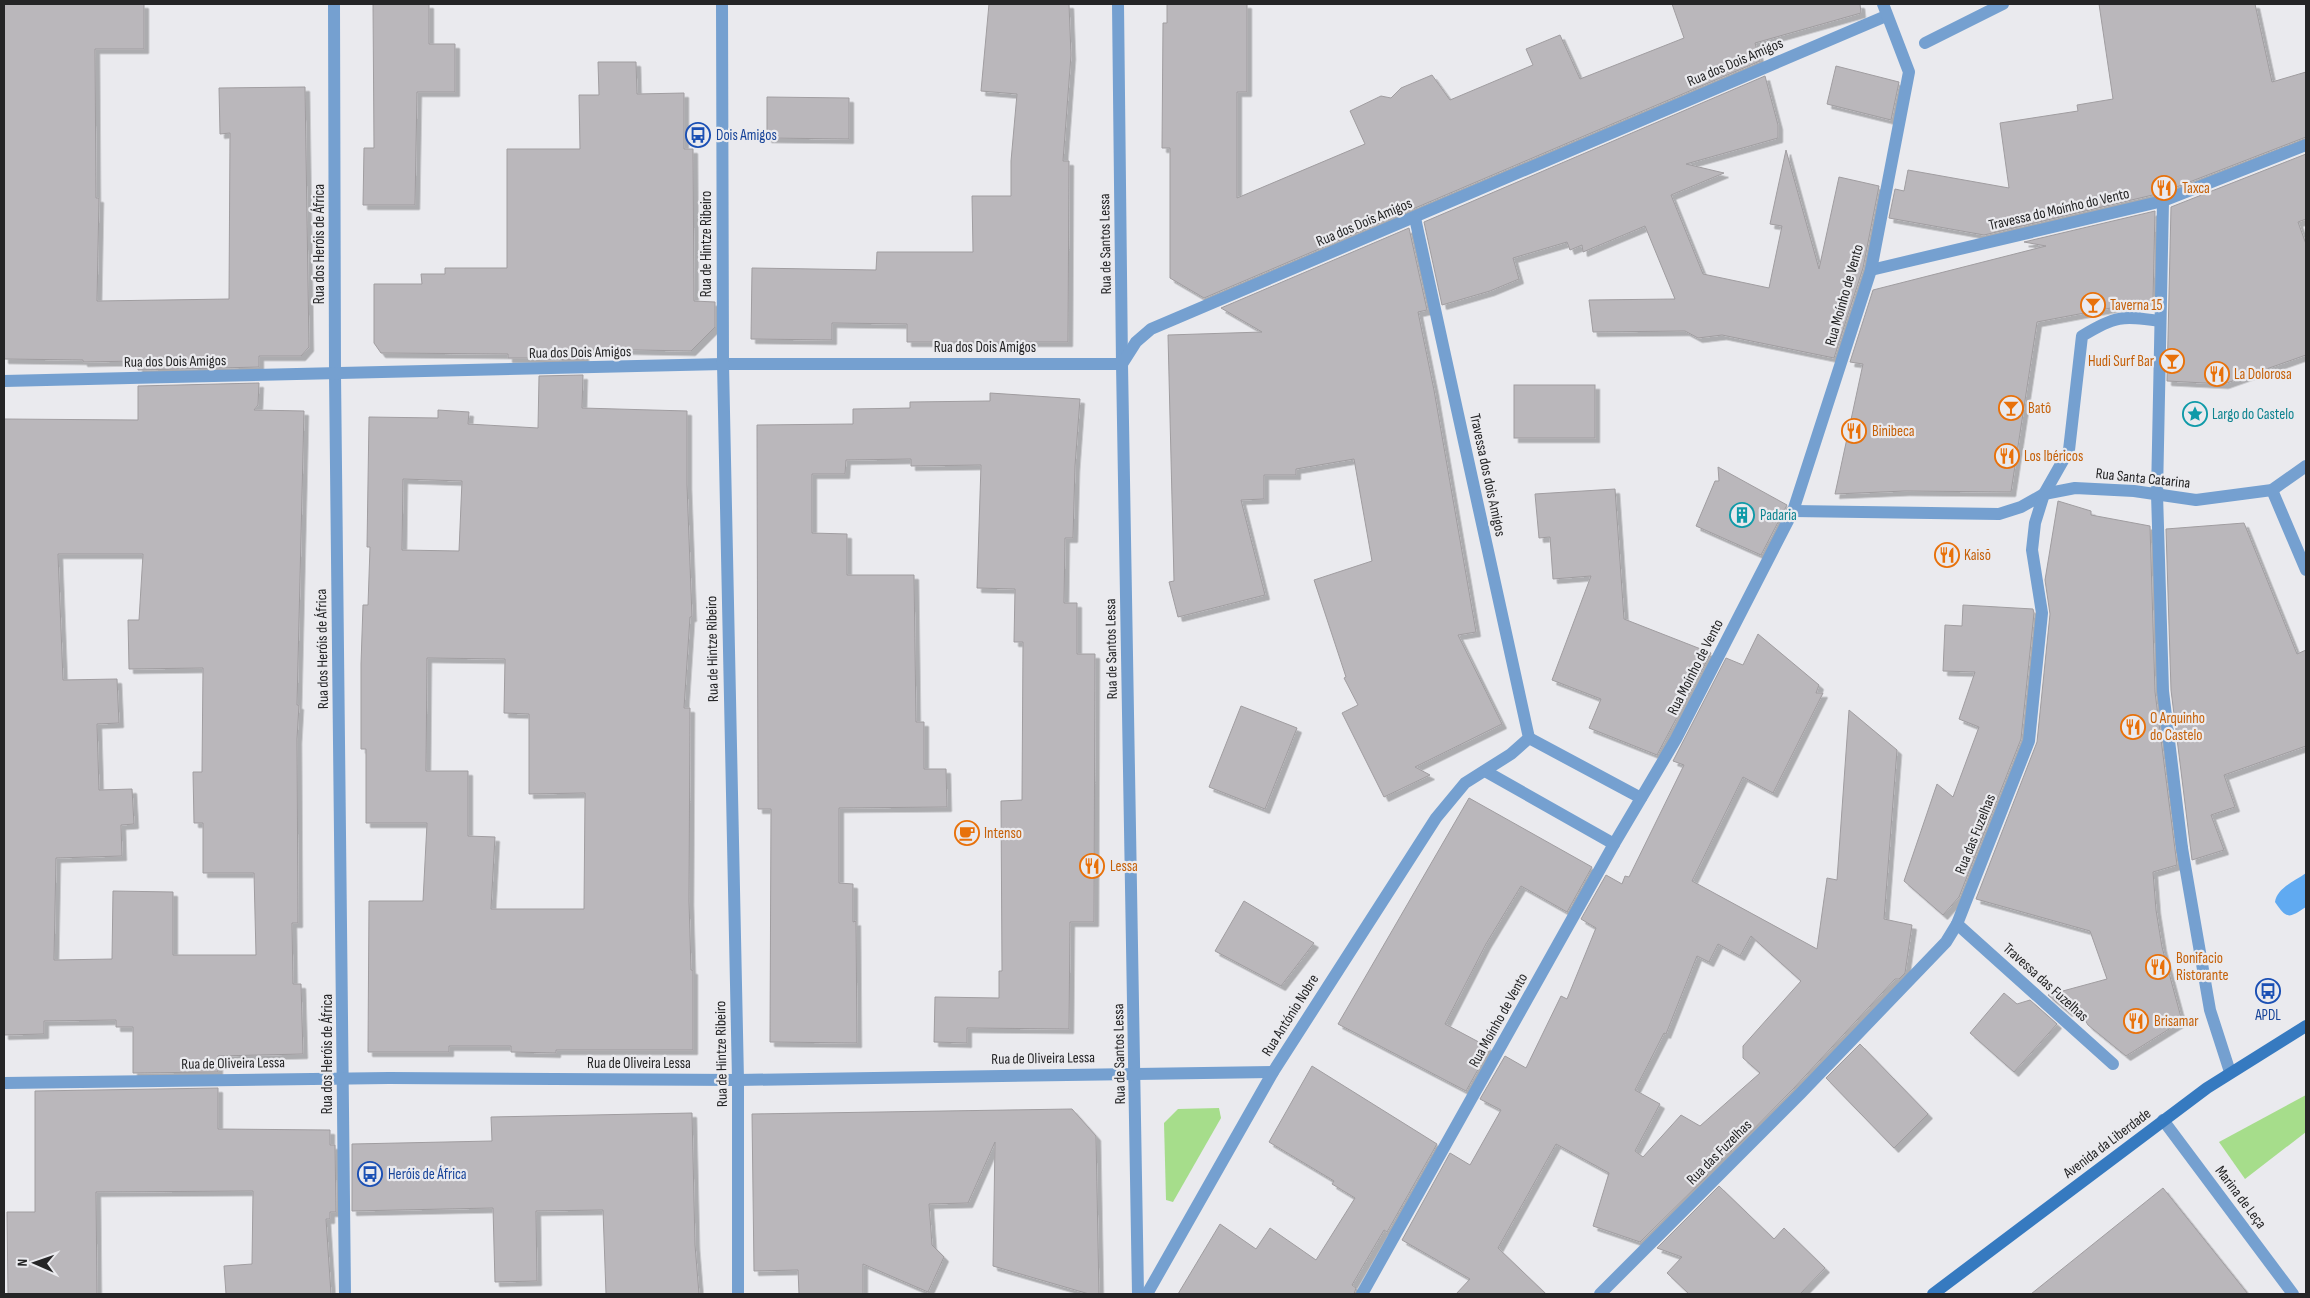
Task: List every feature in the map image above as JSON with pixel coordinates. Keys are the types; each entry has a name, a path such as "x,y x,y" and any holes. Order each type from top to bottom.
{"main road":[{"name":"Avenida da Liberdade","path":"1933,1294 2163,1120 2230,1072 2306,1026"}],"street":[{"name":"Rua dos Heróis de África","path":"334,4 335,374 345,1294"},
{"name":"Rua de Hintze Ribeiro","path":"722,4 723,364 738,1080 738,1294"},
{"name":"Rua de Santos Lessa","path":"1118,4 1122,364 1136,1073 1138,1294"},
{"path":"1925,43 2003,4"},
{"name":"Rua dos Dois Amigos","path":"4,381 723,364 1122,364 1136,342 1151,329 1415,218 1884,10"},
{"name":"Rua Moínho de Vento","path":"1362,1294 1614,844 1676,739 1794,511 1871,270 1909,72 1884,10"},
{"name":"Travessa do Moínho do Vento","path":"1871,270 2163,201 2306,145"},
{"path":"2163,201 2157,494 2163,691 2182,848 2210,1010 2230,1072"},
{"name":"Travessa dos dois Amigos","path":"1415,218 1529,738"},
{"name":"Rua das Fuzelhas","path":"1600,1294 1853,1039 1946,942 1957,924 2029,741 2042,613 2032,550 2035,523 2044,494 2068,450 2082,336 2103,323 2126,317 2160,321"},
{"name":"Rua Santa Catarina","path":"1794,511 1999,514 2021,507 2044,494 2075,488 2157,494 2196,500 2272,490 2306,466"},
{"path":"2272,490 2306,570"},
{"path":"1614,844 1485,771 1511,754 1529,738 1641,798"},
{"name":"Rua António Nobre","path":"1147,1294 1273,1072 1436,818 1465,782 1485,771"},
{"name":"Travessa das Fuzelhas","path":"1957,924 2113,1064"},
{"name":"Rua de Oliveira Lessa","path":"4,1083 343,1079 738,1080 1273,1072"},
{"name":"Marina de Leça","path":"2163,1120 2293,1294"}],"green space":[{"path":"2306,1095 2306,1132 2245,1179 2219,1142"},
{"path":"1219,1108 1221,1118 1173,1202 1166,1200 1164,1123 1178,1109"}],"water":[{"path":"2306,873 2306,907 2292,915 2286,914 2275,902 2276,897 2283,889"}],"building":[{"path":"4,4 144,4 144,49 95,49 96,198 99,198 97,301 229,299 230,133 220,134 219,88 305,87 309,347 301,356 259,356 259,367 138,370 138,361 83,362 83,360 4,359"},
{"path":"373,4 429,4 429,44 455,44 455,92 417,92 415,205 363,205 364,148 374,148"},
{"path":"989,4 1069,4 1071,55 1063,161 1069,161 1068,342 907,342 907,324 832,323 832,340 751,339 752,268 876,270 877,252 973,252 972,196 1011,196 1011,161 1017,94 981,91"},
{"path":"1167,4 1247,4 1247,92 1237,92 1237,198 1365,144 1350,111 1381,96 1391,98 1401,88 1432,75 1450,100 1533,65 1526,49 1560,35 1580,79 1684,38 1672,4 1860,4 1861,13 1755,43 1760,61 1204,298 1170,278 1170,148 1162,148 1163,23 1167,23"},
{"path":"2099,4 2255,4 2272,82 2306,72 2306,137 2161,193 1984,235 1889,218 1895,189 1904,191 1908,170 2009,188 2000,123 2078,111 2077,105 2113,99"},
{"path":"598,62 636,62 637,94 684,93 684,149 693,149 694,301 715,302 715,327 691,351 584,349 584,359 540,360 540,358 508,358 508,354 381,353 374,343 374,284 422,284 421,274 445,274 445,268 507,268 507,149 580,149 579,95 599,95"},
{"path":"1836,66 1899,82 1891,120 1827,104"},
{"path":"1765,76 1778,125 1778,138 1686,164 1724,173 1671,195 1703,274 1769,288 1782,226 1770,224 1786,150 1819,269 1839,177 1879,186 1863,268 1834,358 1722,335 1698,338 1685,331 1593,332 1589,300 1675,299 1645,226 1583,252 1582,245 1570,250 1567,242 1513,258 1519,279 1490,291 1442,305 1424,222"},
{"path":"767,97 849,98 849,139 767,138"},
{"path":"2306,154 2306,219 2298,222 2306,244 2306,355 2224,384 2167,381 2171,207"},
{"path":"2155,211 2153,300 2037,322 2011,492 1905,491 1835,494 1863,364 1850,362 1873,290 2046,246 2024,242"},
{"path":"1409,228 1427,310 1418,312 1434,390 1476,632 1458,635 1502,724 1415,767 1430,775 1384,797 1342,713 1358,705 1344,678 1346,677 1314,580 1372,561 1354,459 1296,469 1296,475 1264,475 1264,499 1241,500 1265,595 1178,617 1169,582 1174,581 1168,335 1262,332 1221,308"},
{"path":"583,375 582,408 687,411 687,485 692,617 690,617 684,708 690,708 689,901 691,970 693,970 693,1050 556,1050 556,1053 511,1052 511,1046 449,1046 449,1052 368,1052 369,901 423,901 427,823 366,823 366,749 361,749 361,664 363,605 368,605 370,547 367,547 369,417 438,418 438,410 469,412 468,424 538,428 539,376","holes":["403,479 462,481 459,551 402,550","427,658 505,659 504,713 529,714 529,794 585,793 584,909 491,909 495,837 468,836 468,771 426,771"]},
{"path":"259,383 258,405 254,410 304,411 297,705 299,705 297,739 298,923 292,923 293,984 301,984 303,1054 218,1056 218,1072 133,1073 133,1027 116,1027 116,1020 44,1021 44,1034 4,1035 4,419 138,420 138,386","holes":["58,554 143,554 139,620 128,620 129,669 203,668 202,772 193,772 194,823 203,823 203,873 254,873 256,955 173,955 173,892 113,891 112,959 54,960 56,858 122,856 121,825 134,824 132,789 99,790 97,724 119,723 117,679 63,680"]},
{"path":"1514,385 1595,385 1595,438 1514,438"},
{"path":"990,393 1080,399 1075,466 1073,538 1065,538 1064,603 1077,603 1077,654 1095,654 1094,922 1070,922 1069,1029 967,1028 967,1043 934,1042 935,997 999,998 999,971 1002,971 1001,801 1022,800 1023,642 1014,642 1015,589 977,588 981,465 911,466 911,459 846,460 845,474 812,474 812,533 847,534 847,575 914,575 916,722 924,722 924,769 946,769 947,807 839,808 839,883 853,884 853,922 856,921 857,1043 770,1042 771,809 758,809 757,425 853,424 853,409 910,408 910,402 990,401"},
{"name":"Padaria","path":"1718,467 1787,505 1761,555 1696,526 1715,481 1719,481"},
{"path":"1615,489 1624,619 1711,653 1657,755 1589,728 1601,699 1552,680 1591,576 1553,579 1550,537 1539,538 1535,494"},
{"path":"2058,501 2091,511 2091,515 2150,526 2155,692 2177,865 2153,872 2156,910 2162,947 2182,1021 2126,1056 2088,1025 2075,1004 2068,1012 2048,995 2107,979 2090,931 1976,899 2037,742 2050,614 2045,580"},
{"path":"2244,523 2297,654 2306,650 2306,746 2224,775 2235,807 2211,815 2224,850 2192,860 2171,690 2166,529"},
{"path":"1963,605 2033,609 2034,613 2021,739 1959,897 1943,915 1904,881 1937,784 1953,797 1979,727 1959,719 1975,672 1943,671 1945,625 1962,626"},
{"path":"1758,634 1819,685 1816,693 1823,693 1773,793 1743,777 1692,881 1817,949 1827,878 1837,880 1849,710 1897,750 1884,919 1912,925 1905,973 1899,979 1895,979 1794,1088 1740,1143 1706,1173 1708,1175 1640,1242 1593,1226 1609,1173 1556,1144 1498,1248 1546,1294 1456,1294 1470,1279 1402,1240 1450,1153 1470,1165 1501,1110 1480,1099 1505,1056 1526,1068 1561,996 1567,999 1596,928 1581,919 1606,875 1622,884 1625,876 1629,877 1684,765 1673,761 1726,658 1743,665","holes":["1751,936 1801,981 1743,1046 1743,1058 1760,1073 1700,1126 1681,1115 1643,1157 1635,1151 1660,1104 1635,1090 1664,1033 1666,1034 1697,956 1709,962 1718,944 1740,956"]},
{"path":"1241,706 1297,728 1265,809 1209,787"},
{"path":"1469,798 1592,867 1567,912 1521,886 1486,944 1445,1024 1490,1048 1466,1091 1338,1024"},
{"path":"1244,901 1314,943 1281,986 1215,951"},
{"path":"2004,993 2017,1004 2030,1000 2057,1024 2014,1072 1970,1033"},
{"path":"1860,1044 1928,1114 1894,1148 1826,1078"},
{"path":"1312,1066 1437,1144 1387,1232 1384,1230 1352,1285 1356,1288 1354,1294 1178,1294 1220,1224 1256,1249 1270,1228 1316,1260 1355,1198 1332,1184 1334,1181 1269,1142"},
{"path":"218,1088 218,1129 330,1130 330,1145 335,1145 336,1212 330,1212 330,1219 326,1219 331,1294 226,1294 224,1266 252,1264 253,1191 96,1192 97,1294 8,1294 7,1212 35,1212 35,1091"},
{"path":"1072,1109 1096,1136 1099,1294 1089,1294 993,1266 995,1142 968,1203 929,1204 932,1245 944,1257 928,1292 863,1264 863,1294 799,1294 798,1270 754,1271 752,1114"},
{"path":"692,1113 695,1245 699,1294 606,1294 603,1210 536,1211 537,1281 495,1282 493,1208 352,1211 352,1144 492,1141 491,1117"},
{"path":"1719,1186 1774,1239 1784,1228 1825,1268 1800,1294 1689,1294 1667,1273 1682,1257 1657,1248"},
{"path":"2163,1188 2248,1294 2031,1294"}],"place":[{"name":"Dois Amigos","path":"698,135"},
{"name":"Taxca","path":"2164,188"},
{"name":"Taverna 15","path":"2093,305"},
{"name":"Hudi Surf Bar","path":"2172,361"},
{"name":"La Dolorosa","path":"2217,374"},
{"name":"Batô","path":"2011,408"},
{"name":"Largo do Castelo","path":"2195,414"},
{"name":"Binibeca","path":"1854,431"},
{"name":"Los Ibéricos","path":"2007,456"},
{"name":"Padaria","path":"1742,515"},
{"name":"Kaisō","path":"1947,555"},
{"name":"O Arquinho do Castelo","path":"2133,727"},
{"name":"Intenso","path":"967,833"},
{"name":"Lessa","path":"1092,866"},
{"name":"Bonifacio Ristorante","path":"2158,967"},
{"name":"APDL","path":"2268,991"},
{"name":"Brisamar","path":"2136,1021"},
{"name":"Heróis de África","path":"370,1174"}]}
